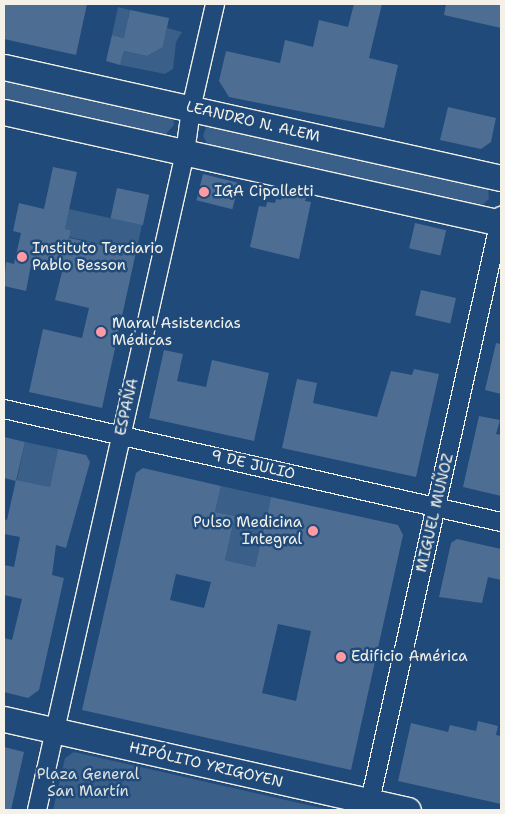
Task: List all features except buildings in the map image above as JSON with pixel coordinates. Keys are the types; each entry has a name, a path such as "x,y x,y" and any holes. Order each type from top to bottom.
{"main road":[{"name":"LEANDRO N. ALEM","path":"4,67 501,178"},
{"path":"4,112 185,153 501,220"},
{"name":"HIPÓLITO YRIGOYEN","path":"4,719 369,806 408,810"}],"street":[{"name":"ESPAÑA","path":"37,810 185,153 191,109 215,4"},
{"name":"MIGUEL MUÑOZ","path":"369,806 501,220"},
{"name":"9 DE JULIO","path":"4,409 501,522"}],"green space":[{"path":"118,7 130,10 128,18 137,20 133,40 112,35"},
{"path":"167,28 182,32 176,42 173,69 165,74 120,65 124,51 147,56 163,47"},
{"path":"4,74 173,117 174,125 164,136 4,102"},
{"path":"207,125 488,187 489,199 481,206 209,147 203,136"},
{"path":"69,209 142,225 136,252 69,237 71,230 65,229"},
{"path":"25,442 58,449 50,487 17,480"},
{"path":"221,486 271,497 255,567 225,560 235,516 215,512"},
{"name":"Plaza General San Martín","path":"74,752 330,810 53,810 65,758"}],"place":[{"name":"IGA Cipolletti","path":"204,192"},
{"name":"Instituto Terciario Pablo Besson","path":"22,257"},
{"name":"Maral Asistencias Médicas","path":"101,332"},
{"name":"Pulso Medicina Integral","path":"313,531"},
{"name":"Edificio América","path":"341,657"}]}
